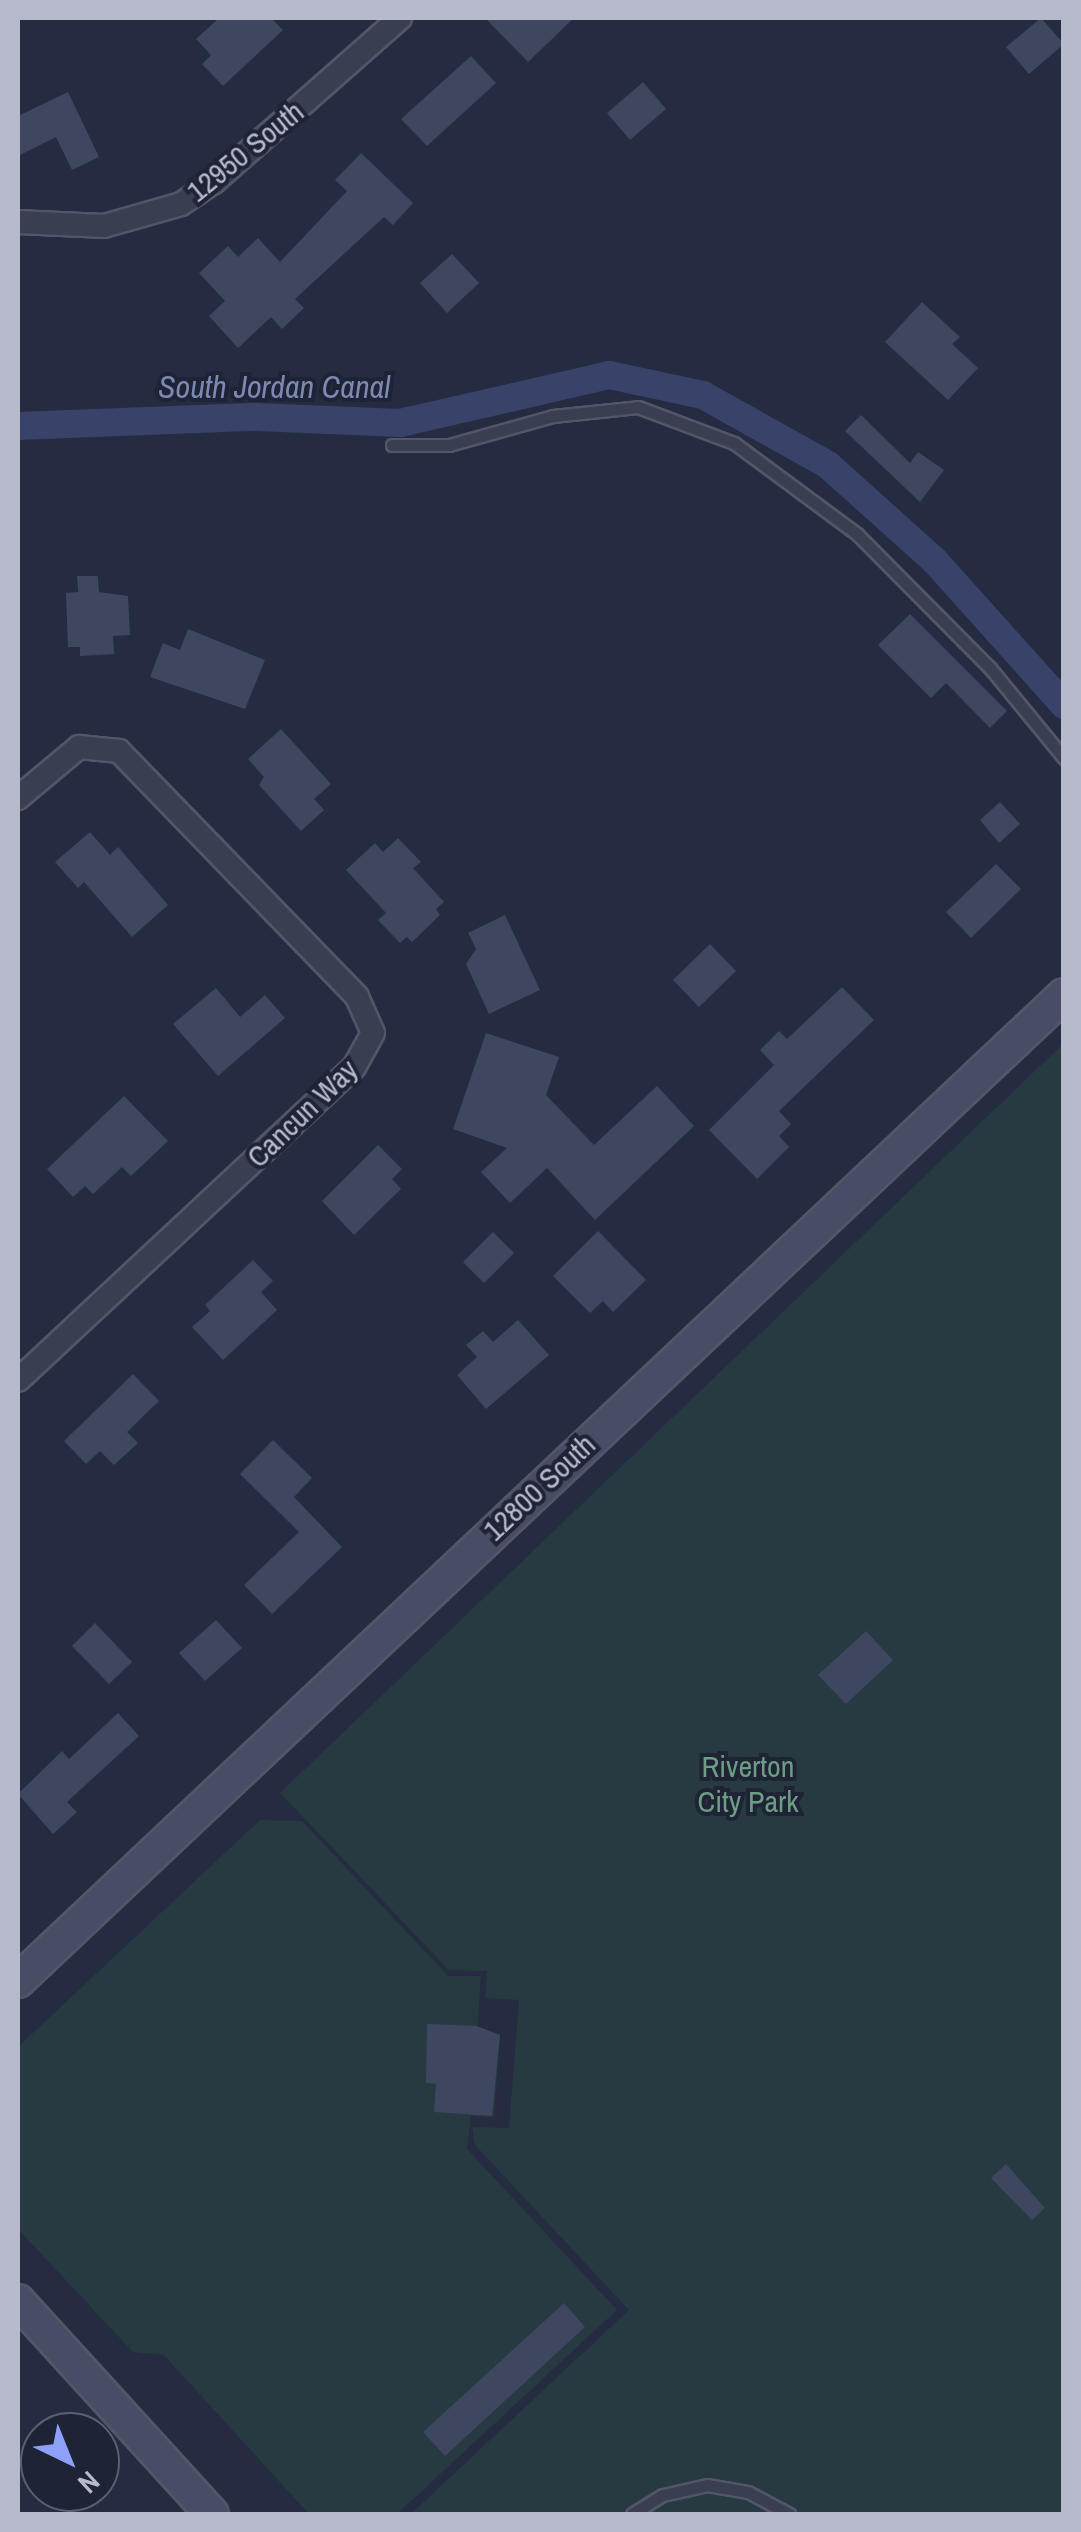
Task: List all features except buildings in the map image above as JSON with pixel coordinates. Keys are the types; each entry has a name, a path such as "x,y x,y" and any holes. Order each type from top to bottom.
{"street":[{"name":"12950 South","path":"18,222 63,229 143,218 181,204 214,182 400,18"},
{"name":"Cancun Way","path":"18,798 60,757 99,744 136,764 357,997 372,1033 354,1067 18,1380"},
{"name":"12800 South","path":"18,1982 1064,994"},
{"path":"18,2301 212,2514"}],"lane":[{"path":"392,445 449,445 554,416 638,407 734,443 857,534 990,668 1064,758"},
{"path":"632,2514 663,2494 708,2485 748,2492 789,2514"}],"green space":[{"name":"Riverton City Park","path":"1063,1044 1063,2514 411,2514 629,2310 475,2145 472,2127 509,2128 519,2000 485,1998 487,1971 449,1970 280,1793"},
{"path":"260,1820 302,1821 448,1976 481,1976 477,2031 500,2034 494,2117 471,2116 467,2149 617,2310 397,2514 309,2514 164,2355 133,2352 18,2229 18,2047"}],"waterway":[{"name":"South Jordan Canal","path":"18,426 257,417 400,423 609,375 703,395 828,465 934,560 1064,705"}]}
